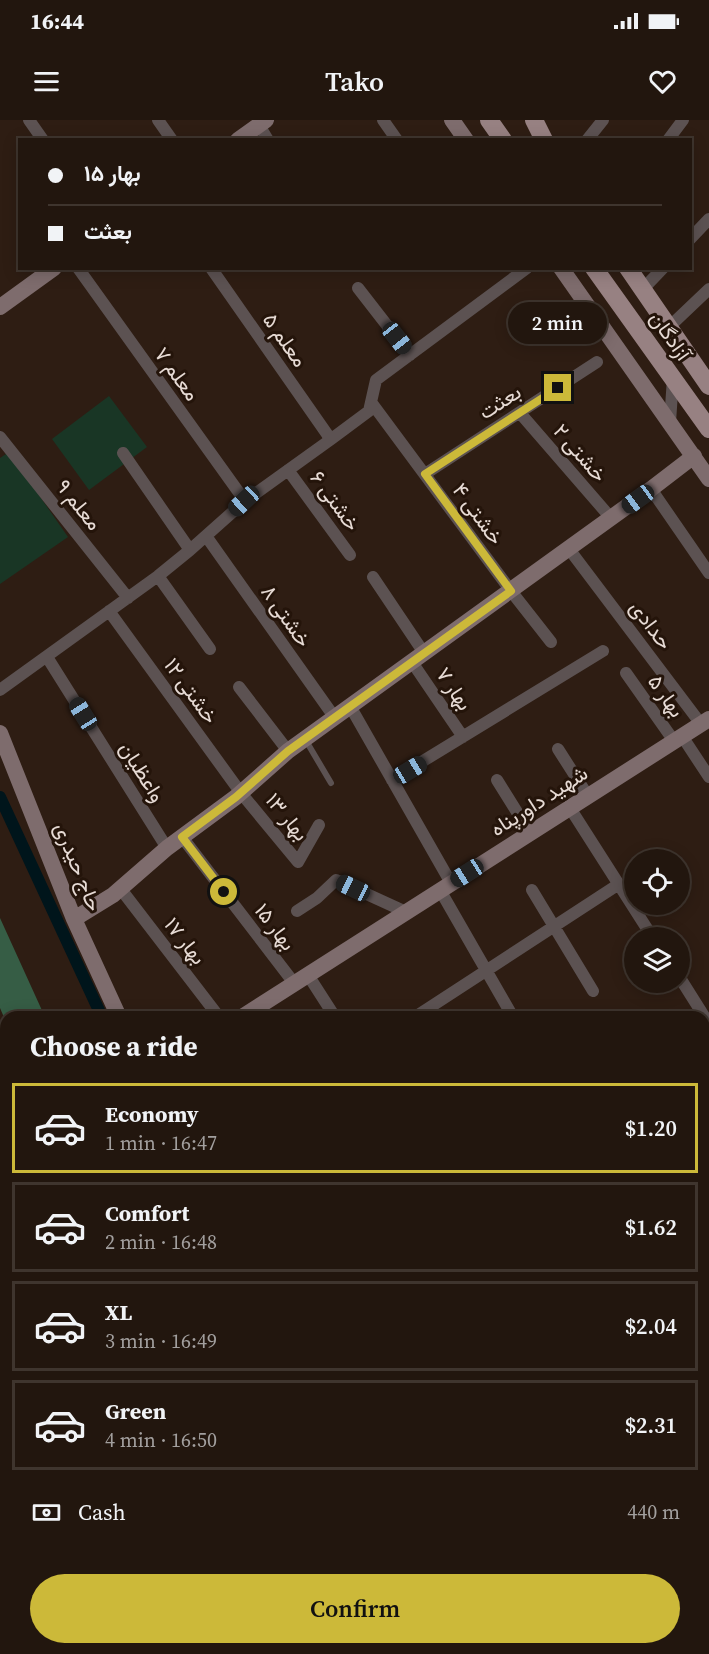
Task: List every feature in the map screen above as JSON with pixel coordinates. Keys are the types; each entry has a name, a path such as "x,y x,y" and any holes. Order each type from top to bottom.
{"main road":[{"path":"489,120 502,138"},
{"path":"534,120 543,138"},
{"name":"آزادگان","path":"595,270 709,429"},
{"path":"602,270 644,323 654,319 646,296"},
{"name":"آزادگان","path":"629,270 709,386"}],"street":[{"path":"29,120 42,138"},
{"path":"158,120 171,138"},
{"path":"383,120 396,138"},
{"path":"452,120 465,138"},
{"path":"589,138 603,120"},
{"path":"670,138 683,120"},
{"path":"241,138 262,123 267,138"},
{"path":"692,237 709,219"},
{"path":"0,307 51,270"},
{"name":"معلم ۷","path":"79,270 244,501"},
{"name":"معلم ۵","path":"212,270 329,437"},
{"path":"0,690 158,576 244,501 329,437 369,411 376,380 524,270"},
{"path":"562,270 709,479"},
{"path":"646,296 662,270"},
{"path":"358,288 410,355"},
{"path":"669,328 709,289"},
{"name":"بعثت","path":"425,474 597,362"},
{"path":"670,422 673,378"},
{"name":"خشتی ۴","path":"371,402 511,591"},
{"name":"خشتی ۲","path":"520,413 611,518"},
{"name":"معلم ۹","path":"0,437 128,598"},
{"path":"123,453 190,550"},
{"path":"74,919 113,895 167,848 242,793 288,751 694,456"},
{"name":"خشتی ۶","path":"288,470 350,555"},
{"path":"651,489 709,573"},
{"name":"خشتی ۸","path":"206,536 335,718"},
{"name":"حدادی","path":"569,549 705,721"},
{"path":"158,576 210,649"},
{"path":"373,577 418,657"},
{"path":"511,591 551,642"},
{"name":"خشتی ۱۲","path":"110,611 242,793"},
{"path":"392,780 603,651"},
{"name":"واعظیان","path":"47,657 167,848"},
{"name":"بهار ۷","path":"418,657 463,737"},
{"name":"بهار ۵","path":"626,673 709,777"},
{"path":"239,687 288,751"},
{"path":"350,706 392,780 486,970 510,1011"},
{"name":"شهید داورپناه","path":"252,1011 705,721"},
{"name":"حاج حیدری","path":"0,733 74,919 116,1011"},
{"path":"558,749 588,796"},
{"path":"498,780 530,833"},
{"name":"بهار ۱۳","path":"242,793 298,862 319,825"},
{"path":"570,808 646,927"},
{"name":"بهار ۱۵","path":"182,837 330,1011"},
{"path":"297,911 317,898 336,880 406,912"},
{"path":"424,1011 619,884"},
{"name":"بهار ۱۷","path":"120,888 214,1011"},
{"path":"532,890 593,991"},
{"path":"689,993 701,1011"}],"lane":[{"path":"305,739 332,783"}],"green space":[{"path":"109,396 147,447 89,490 52,439"},
{"path":"9,452 68,537 0,584 0,458"},
{"path":"0,918 42,1011 1,1011"}],"waterway":[{"path":"0,797 99,1011"}],"route":[{"path":"224,892 182,837 236,797 288,751 511,591 425,474 558,388"}]}
